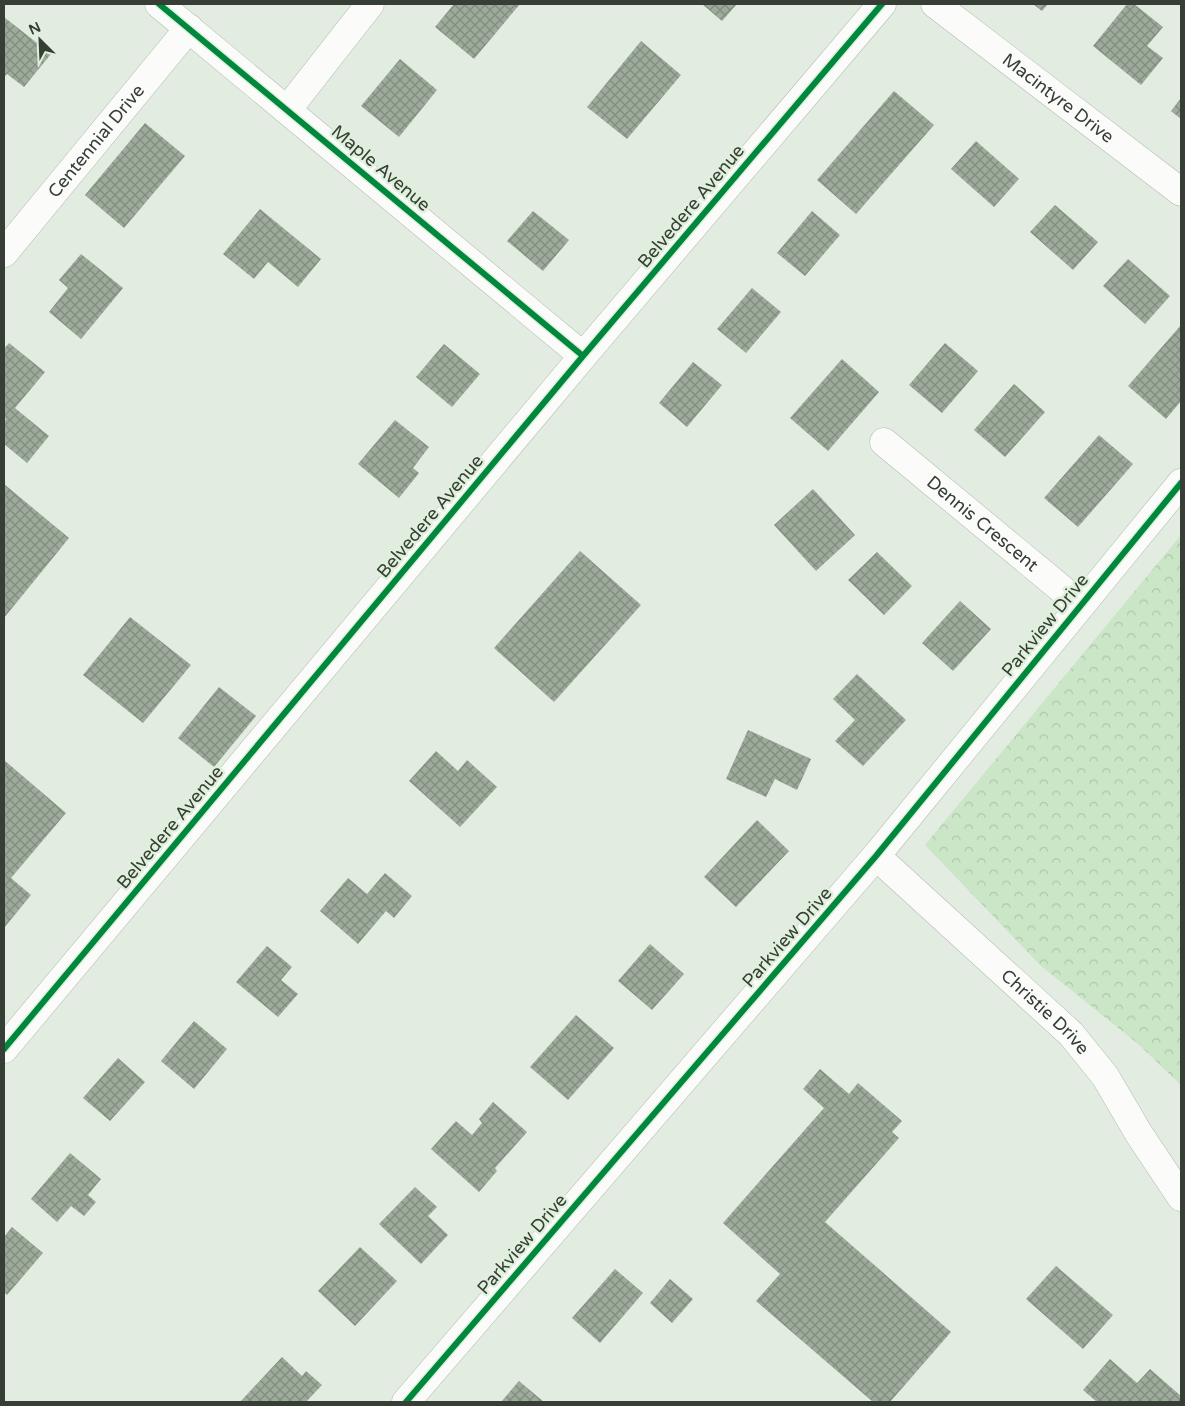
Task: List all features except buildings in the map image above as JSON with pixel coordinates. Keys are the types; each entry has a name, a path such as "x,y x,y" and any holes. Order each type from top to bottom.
{"street":[{"name":"Maple Avenue","path":"159,4 583,356"},
{"path":"287,110 370,4"},
{"name":"Belvedere Avenue","path":"4,1049 583,356 882,4"},
{"name":"Macintyre Drive","path":"935,4 1181,192"},
{"name":"Centennial Drive","path":"4,253 189,28"},
{"name":"Dennis Crescent","path":"884,442 1081,605"},
{"name":"Parkview Drive","path":"406,1402 876,856 1181,483"},
{"name":"Christie Drive","path":"876,856 1071,1034 1105,1076 1139,1134 1181,1197"}],"green space":[{"path":"1181,535 1181,1085 1137,1043 1040,965 925,845"}],"cycle path":[{"path":"159,4 583,356"},
{"path":"4,1049 583,356 882,4"},
{"path":"406,1402 876,856 1181,483"}]}
